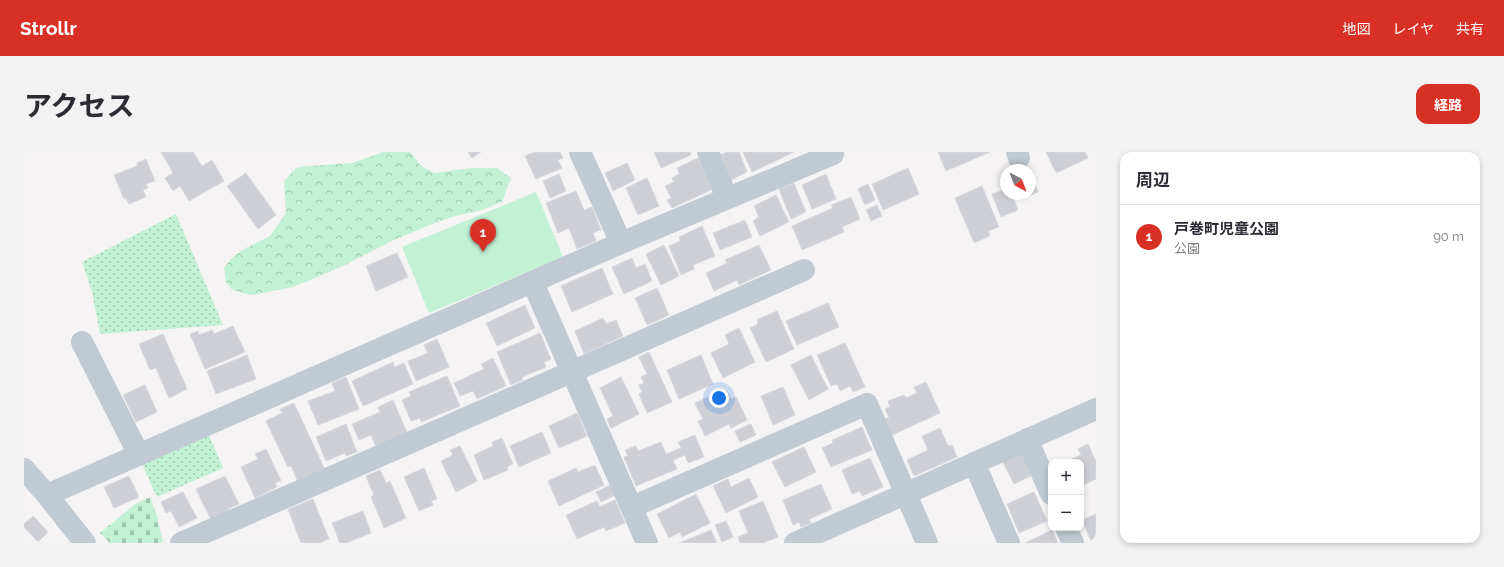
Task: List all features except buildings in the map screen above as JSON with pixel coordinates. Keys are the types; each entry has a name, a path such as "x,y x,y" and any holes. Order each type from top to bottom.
{"street":[{"path":"580,152 621,243"},
{"path":"708,152 727,198"},
{"path":"47,495 533,283 621,243 833,154 832,152"},
{"path":"181,543 804,270"},
{"path":"533,283 647,543"},
{"path":"82,342 139,455"},
{"path":"632,507 866,404 907,494 927,543"},
{"path":"795,543 1096,409"},
{"path":"1027,439 1048,487"},
{"path":"974,463 1009,543"},
{"path":"24,470 47,495 85,543"},
{"path":"1067,531 1073,543"}],"green space":[{"path":"383,152 410,152 421,166 435,173 471,168 497,168 511,178 502,202 482,210 452,217 427,226 394,240 341,267 293,287 252,295 232,290 226,282 224,268 231,259 242,250 270,236 286,213 284,181 296,168 352,163"},
{"path":"536,192 563,257 429,313 402,247"},
{"path":"176,214 223,325 100,334 92,292 82,262"},
{"path":"209,435 223,468 157,497 142,464"},
{"path":"150,497 157,516 163,542 110,543 100,533 135,504"}],"place":[{"name":"戸巻町児童公園","path":"483,252"}]}
